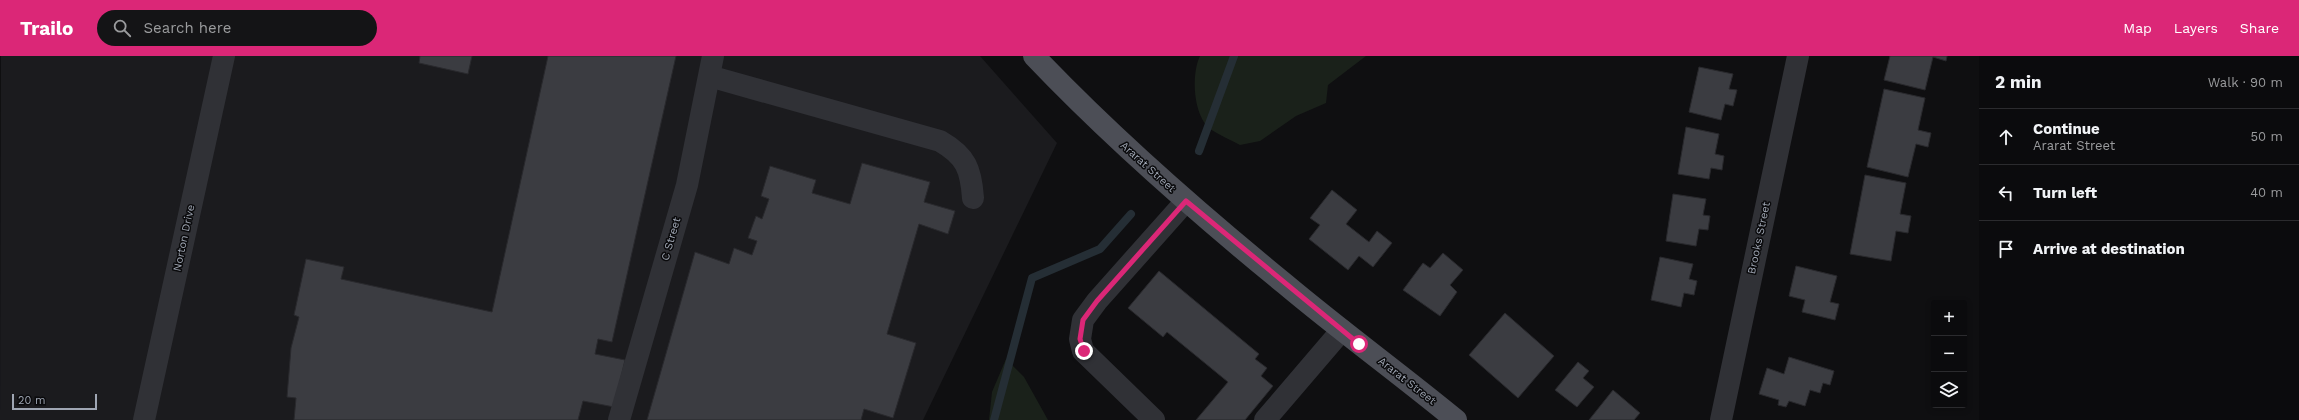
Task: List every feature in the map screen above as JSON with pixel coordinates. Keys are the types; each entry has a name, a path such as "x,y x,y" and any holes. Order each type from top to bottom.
{"main road":[{"name":"Ararat Street","path":"1034,56 1097,120 1186,201 1342,330 1456,420"}],"street":[{"name":"Norton Drive","path":"144,420 224,56"},
{"name":"Brooks Street","path":"1721,420 1798,56"},
{"path":"711,66 940,141 963,157 972,180 973,198"},
{"name":"C Street","path":"618,420 688,185 711,66"},
{"path":"1154,420 1084,351 1080,339 1083,320 1097,301 1186,201"},
{"path":"1265,420 1342,330"}],"shaded area":[{"path":"1,56 980,56 1057,143 923,420 0,420"},
{"path":"1200,56 1366,56 1328,85 1326,103 1296,116 1260,141 1240,145 1210,129 1204,123 1195,94 1195,73"},
{"path":"1006,359 1024,377 1048,420 989,420 992,392"}],"building":[{"path":"420,56 472,56 468,74 419,63"},
{"path":"548,56 676,56 612,342 598,339 595,354 625,360 614,407 583,401 578,420 294,420 296,398 287,397 291,348 299,317 294,315 306,259 344,267 341,279 492,312"},
{"path":"1890,56 1947,56 1946,61 1933,57 1925,90 1884,80"},
{"path":"1699,67 1733,74 1729,89 1737,90 1733,106 1725,104 1721,120 1689,112"},
{"path":"1884,89 1925,98 1918,130 1931,133 1928,147 1916,144 1908,177 1867,167"},
{"path":"1686,127 1719,134 1715,154 1724,156 1722,170 1711,168 1709,179 1678,174"},
{"path":"862,163 930,182 924,202 955,211 948,234 919,224 887,334 916,343 893,418 864,409 861,420 647,420 695,252 729,264 734,248 752,255 757,241 748,238 756,216 762,219 769,199 761,196 770,166 816,180 812,193 850,204"},
{"path":"1865,175 1906,183 1900,214 1911,216 1908,233 1896,231 1891,261 1850,254"},
{"path":"1332,190 1357,210 1346,224 1369,242 1377,231 1392,243 1373,267 1359,256 1348,270 1309,239 1320,225 1310,218"},
{"path":"1673,194 1706,199 1703,215 1710,216 1708,230 1699,229 1696,246 1666,241"},
{"path":"1443,253 1463,270 1450,285 1457,292 1440,316 1403,290 1423,263 1430,268"},
{"path":"1660,257 1693,264 1689,279 1697,281 1694,295 1684,293 1681,307 1651,300"},
{"path":"1796,266 1837,276 1830,302 1839,304 1835,320 1802,312 1805,300 1789,296"},
{"path":"1159,271 1259,354 1255,359 1267,368 1261,376 1273,386 1245,420 1196,420 1228,382 1167,332 1163,337 1128,308"},
{"path":"1505,313 1554,356 1518,398 1469,355"},
{"path":"1789,357 1834,371 1830,385 1823,383 1820,393 1810,390 1805,406 1789,401 1786,407 1778,405 1779,400 1759,394 1767,368 1784,374"},
{"path":"1578,362 1589,371 1583,378 1594,387 1577,407 1555,390"},
{"path":"1613,390 1640,413 1634,420 1589,420"}],"waterway":[{"path":"1199,151 1234,56"},
{"path":"994,420 1032,278 1100,249 1131,214"}],"route":[{"path":"1084,351 1080,339 1083,320 1097,301 1186,201 1285,285 1359,344"}]}
